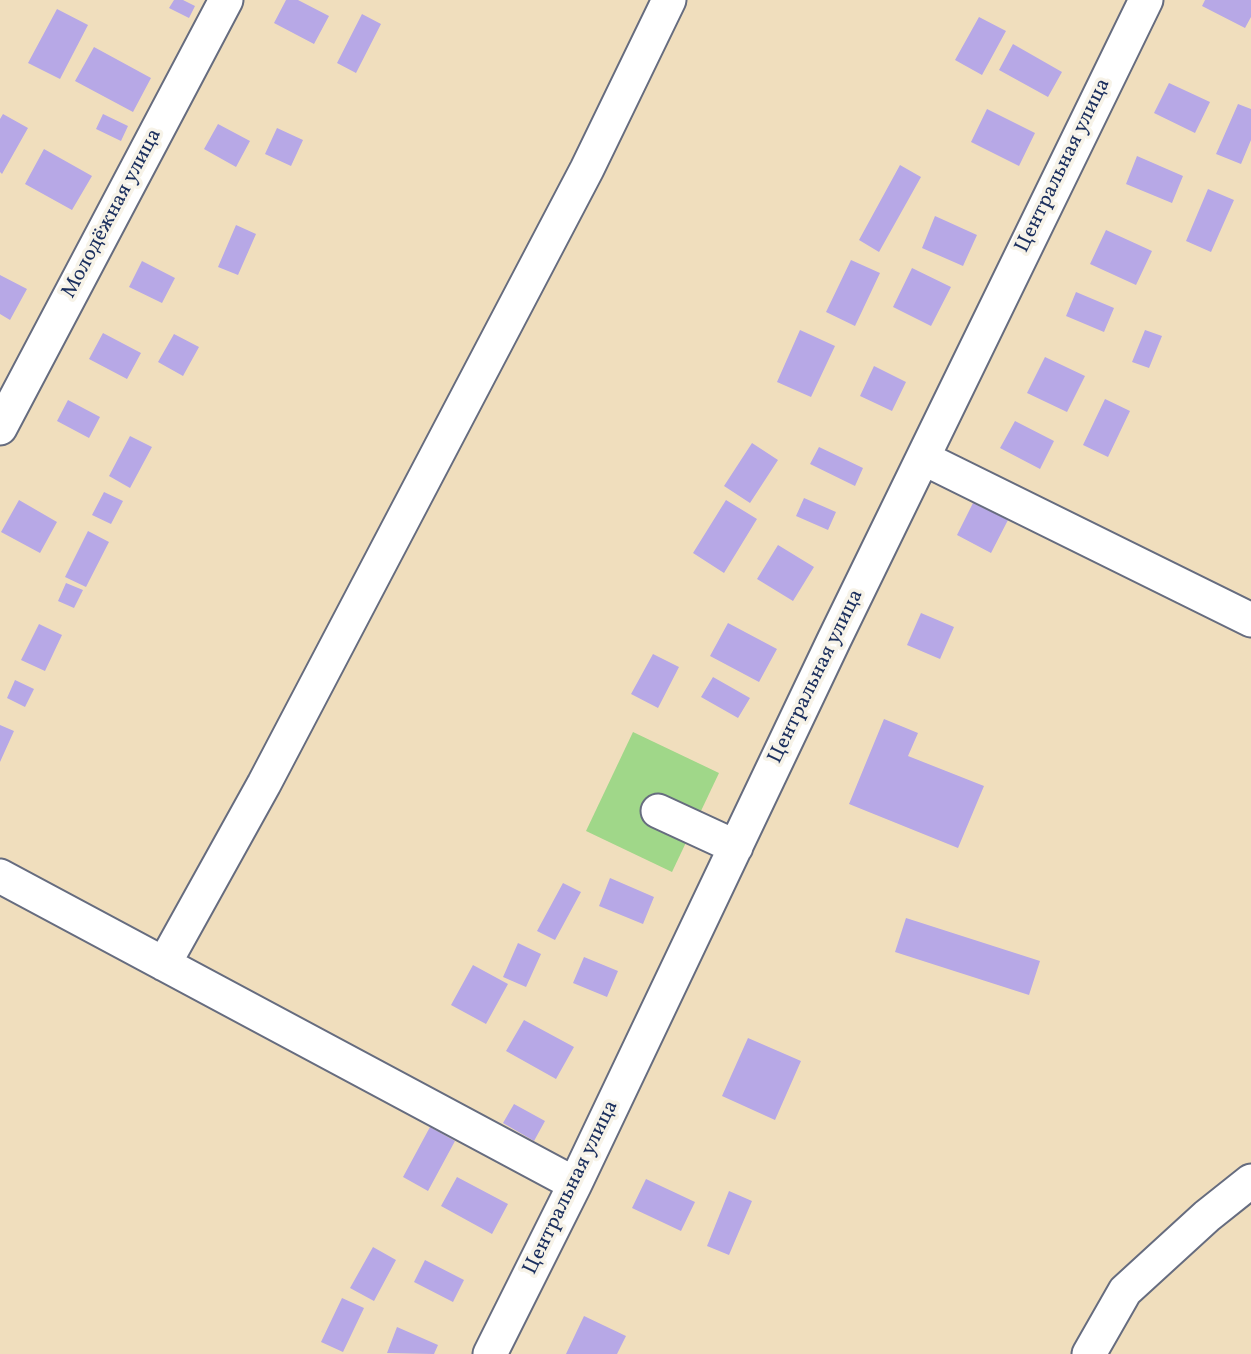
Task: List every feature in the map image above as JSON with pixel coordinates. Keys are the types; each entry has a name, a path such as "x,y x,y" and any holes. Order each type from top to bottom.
{"street":[{"name":"Молодёжная улица","path":"0,428 226,0"},
{"path":"164,964 270,772 587,169 669,0"},
{"name":"Центральная улица","path":"491,1354 1146,0"},
{"path":"923,458 1251,620"},
{"path":"658,811 736,848"},
{"path":"0,876 575,1184"},
{"path":"1089,1354 1125,1291 1251,1181"}],"green space":[{"path":"633,732 719,773 672,872 586,831"}],"building":[{"path":"174,0 183,0 195,6 189,18 169,8"},
{"path":"286,0 298,0 329,16 314,44 274,23"},
{"path":"1205,0 1251,0 1251,17 1245,28 1202,6"},
{"path":"57,9 88,25 60,79 28,63"},
{"path":"362,14 381,24 356,73 337,63"},
{"path":"979,17 1006,31 982,75 955,60"},
{"path":"1013,44 1062,72 1048,97 999,70"},
{"path":"94,47 151,78 133,112 75,81"},
{"path":"1169,83 1210,102 1195,133 1154,113"},
{"path":"1238,104 1251,109 1251,140 1241,164 1216,154"},
{"path":"987,109 1035,133 1019,166 971,142"},
{"path":"3,114 28,128 2,174 0,119"},
{"path":"103,114 128,126 121,141 96,129"},
{"path":"218,124 250,141 236,167 204,149"},
{"path":"277,128 303,140 291,166 265,154"},
{"path":"44,149 92,176 72,210 25,184"},
{"path":"1137,156 1183,176 1172,203 1126,184"},
{"path":"900,165 921,177 879,252 859,240"},
{"path":"1208,189 1234,200 1211,252 1186,241"},
{"path":"935,216 977,235 963,266 922,248"},
{"path":"236,225 256,234 238,275 218,267"},
{"path":"1106,230 1152,251 1136,285 1090,264"},
{"path":"851,260 880,273 855,326 826,312"},
{"path":"142,261 175,278 162,303 129,287"},
{"path":"912,268 951,287 931,326 893,307"},
{"path":"0,275 27,289 10,320 0,314"},
{"path":"1076,292 1114,308 1104,332 1066,316"},
{"path":"800,330 835,346 811,397 777,382"},
{"path":"1145,330 1162,336 1149,368 1132,362"},
{"path":"103,333 141,353 127,379 89,359"},
{"path":"174,334 199,347 183,376 158,362"},
{"path":"1045,357 1085,376 1067,412 1027,393"},
{"path":"874,366 906,382 892,411 860,396"},
{"path":"1105,399 1130,411 1108,457 1083,445"},
{"path":"68,400 100,417 89,438 57,421"},
{"path":"1015,421 1054,441 1040,469 1000,448"},
{"path":"130,436 152,447 130,488 109,476"},
{"path":"752,443 778,460 750,503 724,486"},
{"path":"819,447 863,468 855,486 810,464"},
{"path":"104,492 123,501 111,524 92,515"},
{"path":"804,498 836,512 828,530 796,516"},
{"path":"19,500 57,522 40,553 1,532"},
{"path":"726,500 757,519 724,573 693,553"},
{"path":"973,503 1008,520 991,553 957,535"},
{"path":"88,531 109,542 86,587 65,577"},
{"path":"778,545 814,567 793,601 757,579"},
{"path":"66,583 83,590 74,608 58,601"},
{"path":"921,613 954,627 940,659 907,645"},
{"path":"728,623 777,649 759,682 710,656"},
{"path":"39,624 62,635 45,671 21,660"},
{"path":"653,654 679,667 658,708 631,694"},
{"path":"713,677 750,698 738,718 701,697"},
{"path":"15,680 34,689 25,707 7,698"},
{"path":"884,719 918,733 908,756 984,786 958,848 849,804"},
{"path":"0,725 14,731 0,762"},
{"path":"610,878 654,897 643,924 599,906"},
{"path":"563,883 581,892 555,940 537,931"},
{"path":"906,918 1040,961 1029,995 895,952"},
{"path":"518,943 541,954 526,987 503,977"},
{"path":"584,957 618,971 607,997 573,983"},
{"path":"473,965 508,984 486,1024 451,1005"},
{"path":"524,1020 574,1047 556,1079 506,1051"},
{"path":"748,1038 801,1061 775,1120 722,1096"},
{"path":"514,1104 545,1121 534,1141 503,1123"},
{"path":"430,1127 455,1141 428,1191 403,1177"},
{"path":"457,1177 508,1204 492,1234 441,1206"},
{"path":"646,1179 695,1202 681,1231 632,1208"},
{"path":"729,1191 752,1201 729,1255 707,1246"},
{"path":"373,1247 396,1260 374,1301 350,1288"},
{"path":"425,1260 464,1280 453,1302 414,1282"},
{"path":"342,1298 364,1308 343,1352 321,1342"},
{"path":"584,1316 626,1336 617,1354 566,1354"},
{"path":"397,1327 438,1345 434,1354 387,1353"}]}
